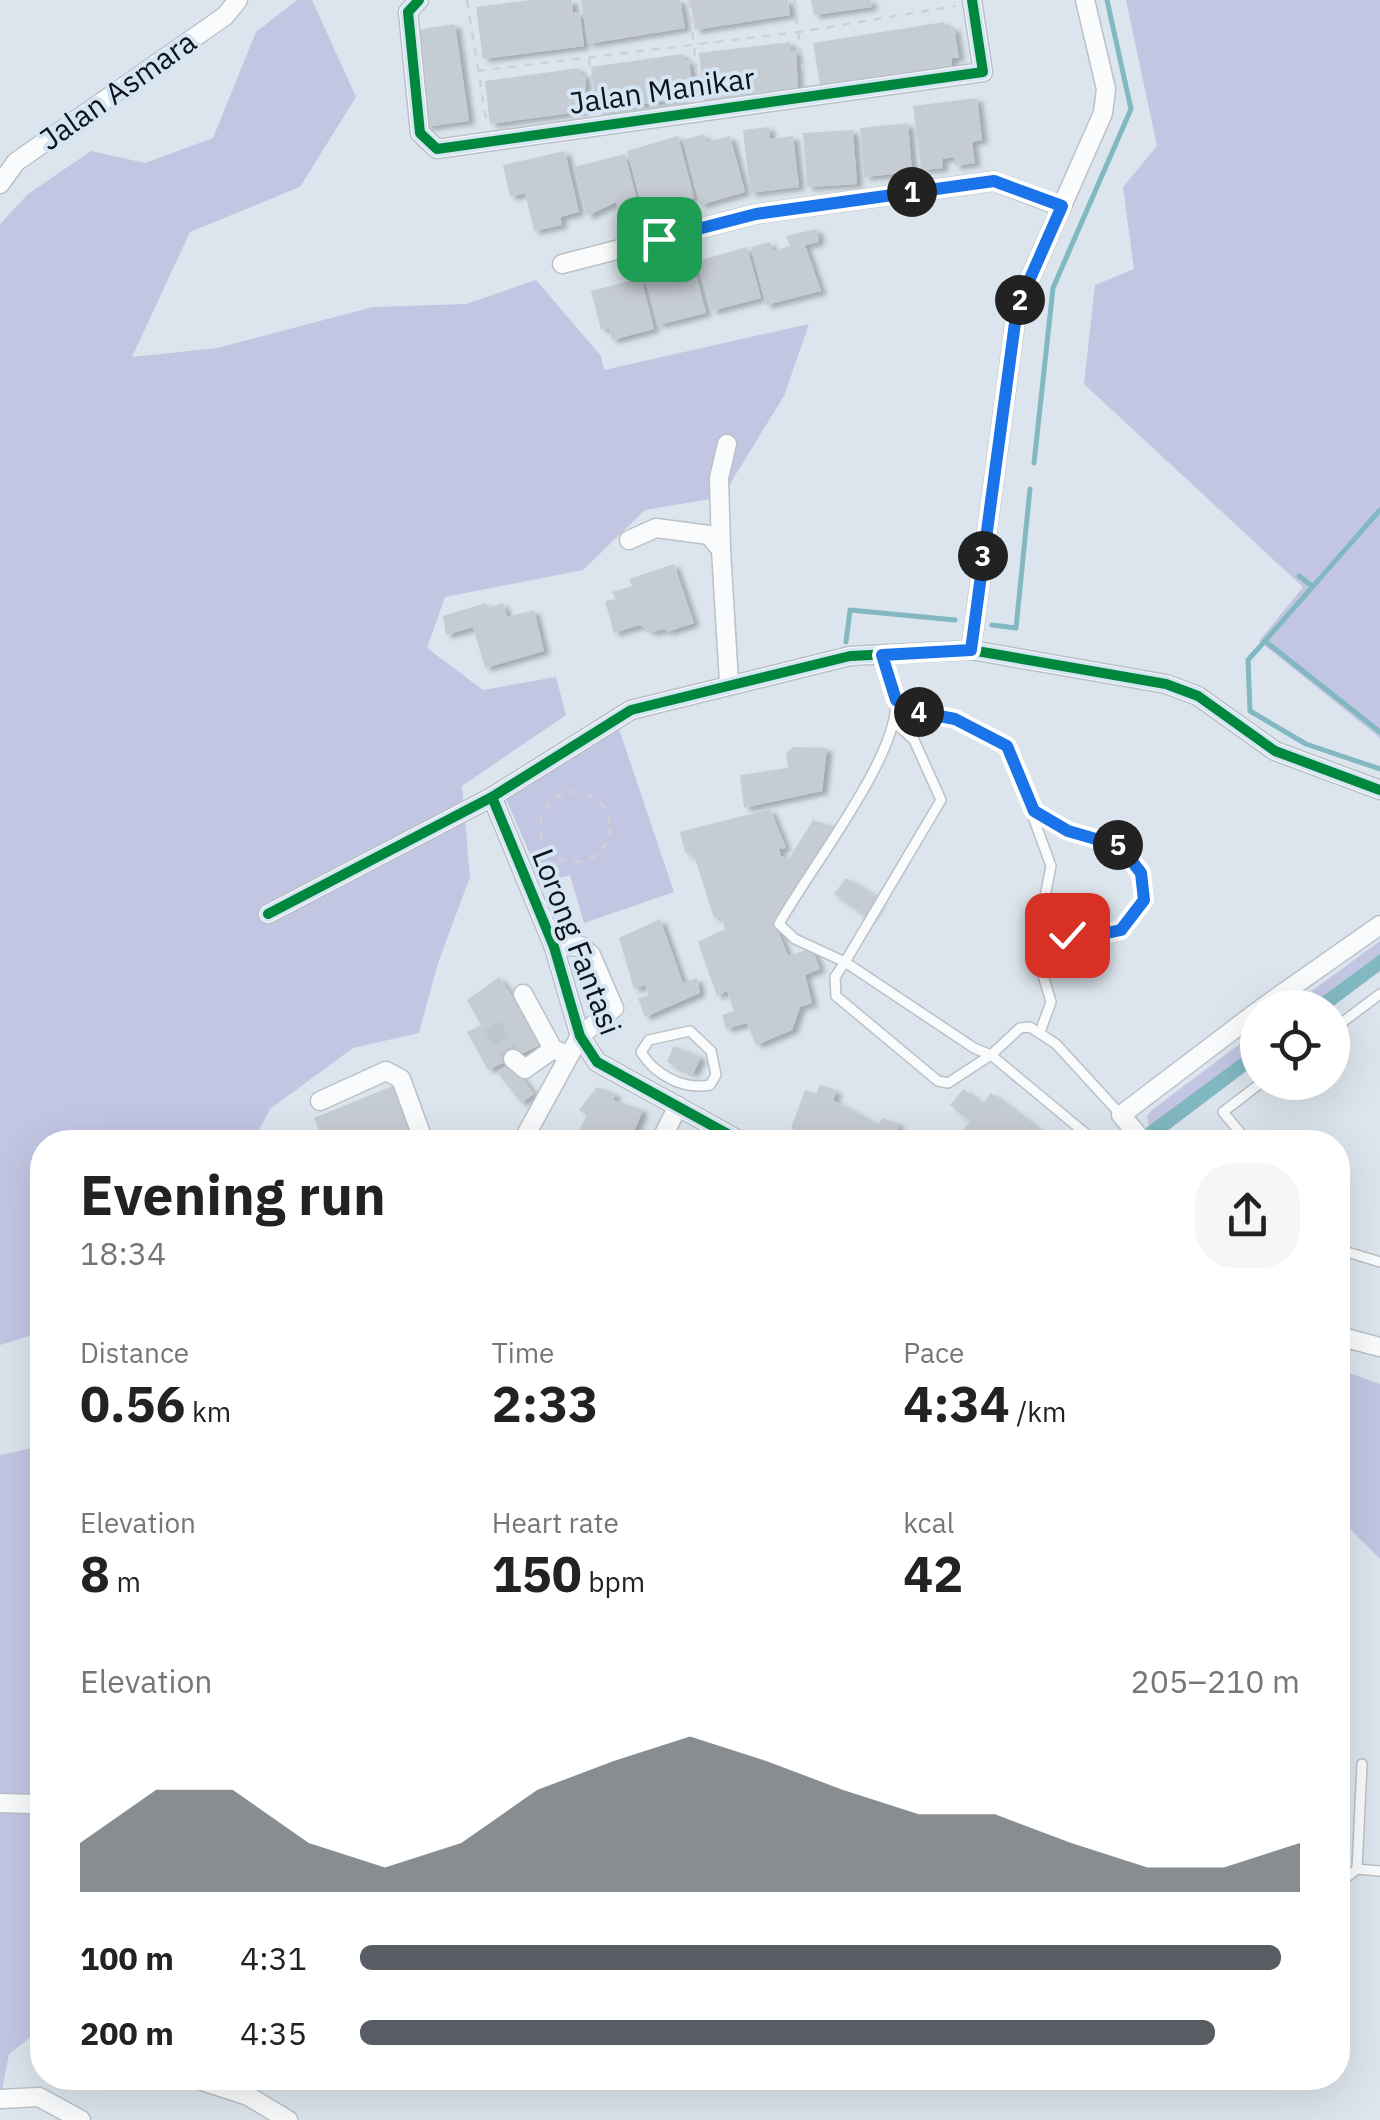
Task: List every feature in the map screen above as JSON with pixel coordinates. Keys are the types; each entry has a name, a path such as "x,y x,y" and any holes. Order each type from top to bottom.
{"street":[{"name":"Jalan Asmara","path":"0,184 16,162 225,16 238,0"},
{"name":"Jalan Manikar","path":"419,0 408,12 420,133 437,149 984,72 972,1"},
{"path":"971,650 1017,308 1103,114 1106,89 1084,0"},
{"path":"562,264 756,214 994,181 1062,206"},
{"path":"727,444 719,478 730,682"},
{"path":"629,540 656,528 709,535 721,550"},
{"path":"268,914 492,797 631,710 730,682 850,656 971,650 1166,684 1198,696 1275,751 1380,790"},
{"name":"Lorong Fantasi","path":"492,797 554,947 580,1036 596,1062 652,1081 678,1106 721,1130"},
{"path":"1287,990 1380,925"},
{"path":"513,1059 525,1068 560,1052 614,1008 591,955 581,946 554,947"},
{"path":"523,994 560,1052"},
{"path":"1134,1130 1121,1114 1240,1024"},
{"path":"527,1130 560,1052"},
{"path":"320,1102 386,1072 395,1073 401,1078 420,1130"},
{"path":"666,1130 678,1106"},
{"path":"1350,1342 1380,1347"},
{"path":"0,1803 30,1804"},
{"path":"230,2090 248,2096 288,2120"},
{"path":"0,2099 39,2097 81,2120"}],"lane":[{"path":"882,655 896,700 894,722 869,779 779,924 796,938 845,962 992,1054 1081,1130"},
{"path":"896,700 912,711 955,719 1007,746 1034,811 1050,866 1035,948 1051,1002 1040,1032"},
{"path":"894,722 914,740 941,800 835,977 836,996 938,1082 948,1083 992,1054 1020,1028 1040,1032 1121,1114"},
{"path":"1034,811 1068,831 1120,846 1141,873 1144,900 1121,930 1088,937 1067,935"},
{"path":"1350,1016 1380,994"},
{"path":"690,1032 711,1051 716,1074 710,1085 652,1081 641,1047 669,1034 690,1032"},
{"path":"1238,1130 1223,1112 1240,1099"},
{"path":"1350,1253 1380,1262"},
{"path":"1356,1869 1362,1764"},
{"path":"1350,1874 1356,1869 1380,1871"}],"path":[{"path":"468,0 490,141"},
{"path":"689,0 701,111"},
{"path":"794,0 807,96"},
{"path":"477,70 798,32 972,1"},
{"path":"589,57 596,126"},
{"path":"569,792 590,795 607,812 609,836 596,855 584,861 560,859 540,834 544,812 569,792"},
{"path":"552,880 554,866 560,859"}],"shaded area":[{"path":"297,0 312,0 356,97 300,187 190,232 132,357 217,348 373,307 466,304 536,280 601,356 604,370 809,324 784,396 722,497 645,510 583,570 445,597 427,648 483,690 556,677 566,715 462,786 470,877 438,963 419,1033 353,1048 270,1109 259,1130 30,1130 30,1336 0,1345 0,224 28,194 91,151 145,163 213,138 256,32"},
{"path":"1126,0 1380,0 1380,738 1259,641 1303,587 1084,384 1095,285 1134,269 1123,187 1157,146"},
{"path":"617,723 674,892 584,923 570,875 543,884 506,799"},
{"path":"1380,941 1380,954 1331,990 1313,990"},
{"path":"1380,954 1380,971 1350,994 1350,990 1331,990"},
{"path":"1240,1044 1240,1059 1149,1127 1147,1116"},
{"path":"1240,1059 1240,1076 1168,1130 1143,1130"},
{"path":"1350,1373 1380,1384 1380,1559 1350,1529"},
{"path":"30,1449 30,2037 9,2054 0,2101 0,1455"}],"building":[{"path":"572,0 573,13 580,12 584,46 483,59 476,7"},
{"path":"581,0 680,0 685,28 588,44"},
{"path":"690,0 788,0 790,15 695,30"},
{"path":"811,0 871,0 872,7 814,15"},
{"path":"944,22 947,29 954,26 959,58 952,58 952,67 820,85 813,43"},
{"path":"455,24 469,121 425,127 411,31"},
{"path":"790,42 791,51 796,50 798,90 704,101 699,53"},
{"path":"683,54 684,61 689,60 693,90 685,92 685,98 597,111 591,67"},
{"path":"579,68 580,75 585,74 586,111 490,124 485,81"},
{"path":"977,98 982,140 972,142 975,163 955,166 954,157 942,159 943,168 921,170 913,106"},
{"path":"908,123 912,172 864,177 860,128"},
{"path":"769,127 770,139 793,136 799,187 750,193 743,130"},
{"path":"853,130 857,184 807,187 803,133"},
{"path":"704,134 707,142 730,136 745,192 700,205 683,140"},
{"path":"678,136 694,198 644,212 627,151"},
{"path":"565,151 579,212 560,217 562,225 534,231 525,193 510,197 503,165"},
{"path":"625,154 638,204 618,209 616,202 587,216 574,167"},
{"path":"817,229 819,242 805,245 821,291 766,305 751,247 770,242 773,251 790,246 786,236"},
{"path":"747,247 761,298 712,311 698,261"},
{"path":"693,263 706,313 658,325 645,276"},
{"path":"641,278 654,329 612,340 609,328 601,330 591,291"},
{"path":"674,564 694,623 667,632 652,632 640,625 614,633 605,601 616,599 612,592 632,586 629,579"},
{"path":"486,603 488,608 503,603 507,617 534,610 544,651 485,668 473,627 446,635 443,616"},
{"path":"793,747 827,748 822,791 744,808 740,775 788,768 786,753"},
{"path":"770,809 786,848 779,849 781,856 789,859 813,820 835,827 774,921 788,956 812,948 820,969 805,975 812,1003 800,1007 792,1030 756,1045 747,1023 726,1029 722,1015 734,1011 727,991 717,996 698,942 725,929 721,917 714,918 695,858 685,852 680,832"},
{"path":"846,878 880,899 869,918 834,894"},
{"path":"660,919 683,983 697,978 700,993 645,1017 638,998 649,995 645,985 634,989 619,938"},
{"path":"499,977 544,1043 488,1070 467,1032 481,1025 467,1000"},
{"path":"674,1046 701,1057 693,1074 667,1062"},
{"path":"511,1063 534,1094 521,1103 498,1073"},
{"path":"395,1085 414,1130 319,1130 314,1118"},
{"path":"820,1085 837,1091 833,1100 878,1125 882,1118 899,1124 898,1130 791,1128 805,1090 816,1094"},
{"path":"597,1087 616,1094 613,1100 643,1110 635,1130 579,1130 587,1115 579,1110"},
{"path":"963,1089 982,1104 991,1093 1039,1130 963,1130 970,1121 950,1105"}],"waterway":[{"path":"1034,463 1053,288 1131,109 1107,0"},
{"path":"992,625 1016,628 1030,489"},
{"path":"1380,510 1265,641 1380,732"},
{"path":"1299,576 1312,586"},
{"path":"846,642 850,610 955,620"},
{"path":"1265,641 1248,660 1250,711 1306,744 1380,769"}],"tunnel":[{"path":"492,1026 513,1059"}],"cycle path":[{"path":"419,0 408,12 420,133 437,149 983,72 972,0"},
{"path":"268,914 492,797 631,710 850,656 971,650 1166,684 1198,696 1275,751 1380,790"},
{"path":"492,797 554,947 580,1036 597,1062 720,1130"}],"route":[{"path":"659,239 756,214 994,181 1062,206 1017,308 971,650 882,655 896,700 912,711 955,719 1007,746 1034,811 1068,831 1120,846 1141,873 1144,900 1121,930 1088,937 1067,935"}]}
